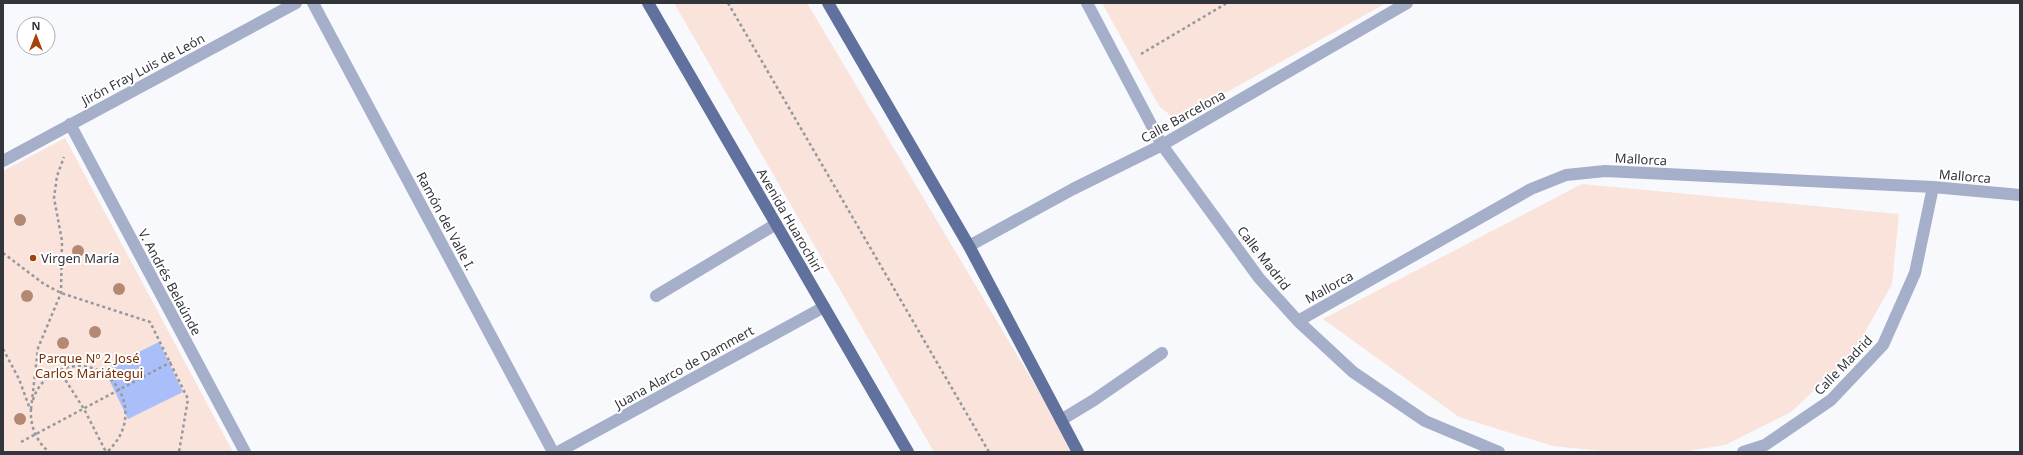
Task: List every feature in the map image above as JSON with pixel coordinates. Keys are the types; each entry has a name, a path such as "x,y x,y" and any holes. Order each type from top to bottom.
{"main road":[{"name":"Avenida Huarochirí","path":"648,3 908,452"},
{"path":"828,3 969,246 1078,452"}],"street":[{"name":"Jirón Fray Luis de León","path":"3,160 296,3"},
{"name":"Ramón del Valle I.","path":"313,3 554,452"},
{"name":"Calle Madrid","path":"1087,3 1162,145 1259,278 1298,320 1352,372 1425,421 1499,452"},
{"name":"Calle Barcelona","path":"969,246 1073,189 1162,145 1407,3"},
{"name":"V. Andrés Belaúnde","path":"70,124 245,452"},
{"name":"Mallorca","path":"1298,320 1531,188 1566,175 1605,171 1933,187 2020,195"},
{"name":"Calle Madrid","path":"1743,452 1765,445 1831,400 1883,345 1915,273 1933,187"},
{"path":"656,296 776,224"},
{"name":"Juana Alarco de Dammert","path":"558,452 824,307"},
{"path":"1061,420 1094,400 1162,353"}],"path":[{"path":"728,3 989,452"},
{"path":"1141,54 1227,3"},
{"path":"49,452 36,436 31,423 31,410 38,348 61,293 62,241 54,198 57,176 66,153 78,138"},
{"path":"3,253 44,284 61,293 150,322 188,399 179,452"},
{"path":"3,350 19,380 31,410"},
{"path":"21,442 36,436 191,351"},
{"path":"31,410 33,397 39,386 48,377 59,370 70,367 93,368 113,380 120,390 126,406 126,424 122,435 115,445 107,452 84,409 59,370"}],"green space":[{"path":"674,3 807,3 1075,452 934,452"},
{"path":"1102,3 1386,3 1186,115 1170,115 1159,106"},
{"name":"Parque Nº 2 José Carlos Mariátegui","path":"65,138 233,452 3,452 3,171"},
{"path":"1582,184 1899,214 1892,284 1852,355 1791,412 1725,445 1682,452 1612,452 1553,446 1459,417 1323,319"}],"building":[{"path":"159,342 183,392 128,419 104,369"}],"place":[{"name":"Virgen María","path":"33,258"}]}
